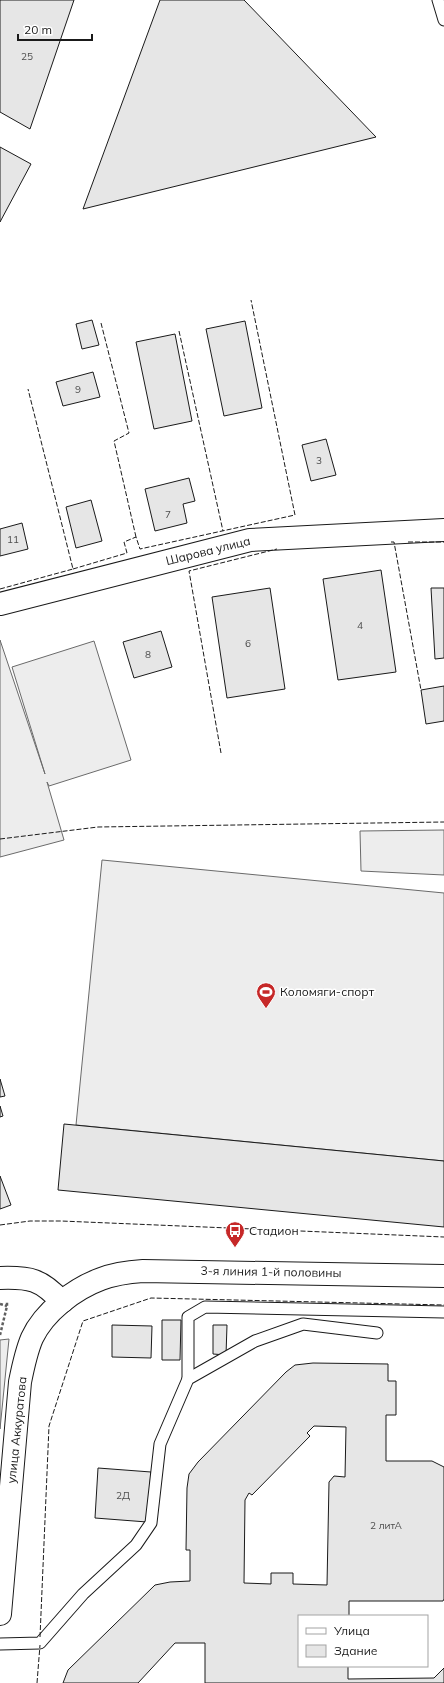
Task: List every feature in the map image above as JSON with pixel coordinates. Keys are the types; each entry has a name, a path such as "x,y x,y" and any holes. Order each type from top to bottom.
{"street":[{"name":"Шарова улица","path":"0,604 250,540 444,530"},
{"name":"3-я линия 1-й половины","path":"100,1280 122,1273 143,1271 444,1276"},
{"path":"2,1286 22,1278 37,1282 50,1289 62,1302"},
{"name":"улица Аккуратова","path":"0,1614 20,1382 25,1358 33,1337 46,1317 62,1302 79,1290 100,1280"}],"lane":[{"path":"438,0 444,20"},
{"path":"0,1644 40,1643 83,1594 136,1545 151,1523 160,1444 188,1379 188,1317 205,1307 444,1312"},
{"path":"188,1379 255,1341 302,1324 377,1333"}],"path":[{"path":"0,1335 8,1306 2,1286"},
{"path":"0,1304 8,1306"}],"shaded area":[{"path":"0,640 45,774 12,667 94,641 131,760 49,786 47,782 64,840 0,857"},
{"path":"444,830 444,875 361,871 360,831"},
{"name":"Коломяги-спорт","path":"102,860 444,893 444,1161 76,1125"},
{"path":"9,1339 0,1429 0,1340"}],"building":[{"path":"0,0 74,0 30,129 0,112"},
{"path":"160,0 244,0 376,137 83,209"},
{"path":"0,147 31,164 0,222"},
{"path":"92,320 99,345 82,349 76,324"},
{"path":"245,321 262,408 224,416 206,329"},
{"path":"175,334 192,421 154,429 136,342"},
{"path":"93,372 100,397 63,406 56,382"},
{"path":"326,439 336,475 311,481 302,445"},
{"path":"189,478 195,501 183,504 187,523 155,531 145,489"},
{"path":"91,500 102,541 76,548 66,507"},
{"path":"22,523 28,549 0,556 0,529"},
{"path":"381,570 396,672 338,680 323,579"},
{"path":"270,588 285,689 227,698 212,597"},
{"path":"431,588 444,588 444,658 435,659"},
{"path":"161,631 172,667 134,678 123,642"},
{"path":"444,686 444,721 426,724 421,690"},
{"path":"0,1079 5,1096 0,1097"},
{"path":"0,1106 3,1116 0,1117"},
{"path":"64,1124 444,1161 444,1227 58,1190"},
{"path":"0,1176 11,1205 0,1209"},
{"path":"162,1320 181,1320 180,1360 162,1360"},
{"path":"112,1325 152,1326 151,1358 112,1357"},
{"path":"213,1325 227,1325 226,1355 213,1354"},
{"path":"313,1363 388,1364 388,1381 396,1381 396,1415 386,1415 386,1461 432,1461 444,1467 443,1601 349,1601 349,1615 298,1615 298,1667 348,1667 348,1679 434,1678 444,1668 444,1683 205,1683 205,1643 175,1643 138,1683 63,1683 68,1670 155,1585 170,1582 190,1581 190,1550 186,1550 187,1488 189,1474 198,1462 286,1372 295,1365","holes":["314,1426 346,1427 345,1477 334,1476 329,1482 327,1585 293,1584 293,1573 271,1573 271,1584 244,1583 245,1500 249,1493 252,1495 310,1436 307,1433"]},
{"path":"98,1468 151,1472 147,1522 95,1518"}],"fence":[{"path":"73,569 127,553 124,542 136,537 140,549 295,515 251,300"},
{"path":"101,323 129,433 114,441 136,537"},
{"path":"179,331 223,531"},
{"path":"0,589 73,569 28,389"},
{"path":"391,542 394,542 421,690"},
{"path":"408,542 444,542"},
{"path":"221,753 189,571 277,549"},
{"path":"0,839 98,827 444,822"},
{"path":"0,1225 30,1221 61,1221 444,1237"},
{"path":"40,1637 49,1426 83,1321 151,1298 444,1305"},
{"path":"37,1683 40,1645"}],"place":[{"name":"Коломяги-спорт","path":"266,1009"},
{"name":"Стадион","path":"235,1248"}]}
